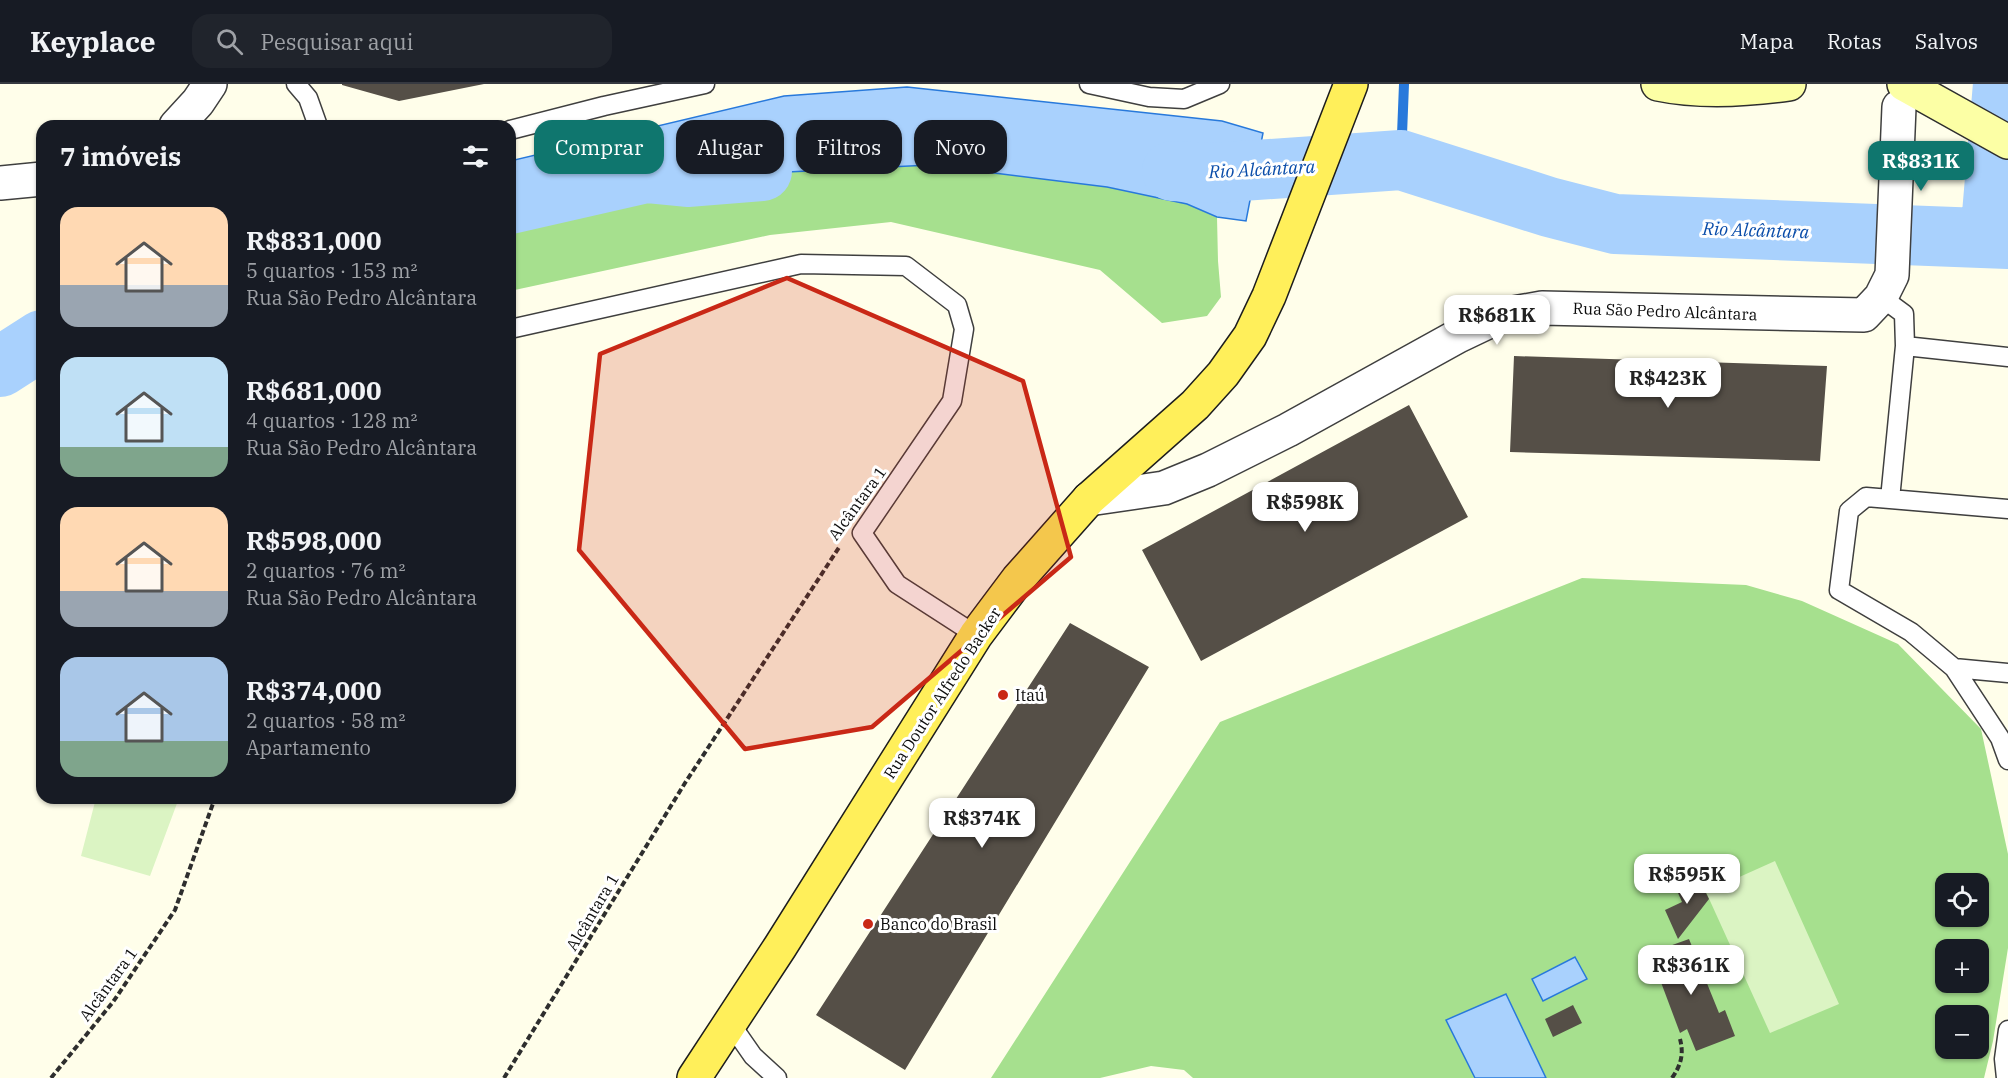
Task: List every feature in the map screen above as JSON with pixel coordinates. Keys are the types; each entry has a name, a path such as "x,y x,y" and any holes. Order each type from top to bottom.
{"main road":[{"name":"Rua Doutor Alfredo Backer","path":"693,1078 786,937 976,635 1018,579 1089,499 1195,405 1223,374 1250,336 1269,296 1351,84"},
{"path":"1658,84 1683,89 1759,88 1789,84"},
{"path":"1902,92 1945,106 2008,142"}],"street":[{"path":"182,120 210,84"},
{"path":"1887,286 1902,92"},
{"path":"0,183 36,180"},
{"name":"Rua São Pedro Alcântara","path":"1089,499 1164,488 1208,470 1288,430 1431,350 1502,315 1542,308 1864,315 1887,286"}],"lane":[{"path":"297,84 308,98 316,120"},
{"path":"516,128 705,84"},
{"path":"1089,84 1149,97 1184,99 1220,84"},
{"path":"516,328 801,264 906,266 957,305 964,329 952,401 862,533 897,584 976,635"},
{"path":"1887,286 1904,314 1905,346 1890,499"},
{"path":"1905,346 2008,357"},
{"path":"2008,509 1866,497 1849,511 1839,590 1911,632 1954,668 2000,738 2008,760"},
{"path":"1954,668 2008,674"},
{"path":"730,1023 753,1056 777,1078"},
{"path":"2006,1078 2004,1059 2008,1030"}],"path":[{"name":"Alcântara 1","path":"504,1078 685,783 843,543"},
{"name":"Alcântara 1","path":"51,1078 113,1002 175,909 213,804"},
{"path":"1672,1078 1683,1052 1680,1039"}],"highlighted area":[{"path":"787,278 1023,381 1071,557 872,727 745,749 579,550 600,354"}],"green space":[{"path":"902,166 914,166 914,174 1002,174 1107,187 1187,204 1217,217 1221,297 1207,316 1162,323 1100,270 891,222 770,235 516,290 516,209 687,177 796,172 796,174 902,174"},
{"path":"1582,578 1746,585 1802,601 1898,644 1981,729 2008,854 2008,948 1989,1057 1989,1005 1935,1005 1935,1059 1989,1059 1984,1078 1193,1078 1184,1070 1151,1066 1100,1078 991,1078 1220,722"},
{"path":"94,804 177,804 150,876 81,856"},
{"path":"1775,861 1839,1004 1770,1033 1706,892"}],"water":[{"path":"907,87 1222,121 1263,133 1246,221 1217,217 1187,204 1107,187 1002,174 1007,174 1007,120 914,120 914,166 902,166 902,120 796,120 796,172 784,172 784,120 683,120 784,96"},
{"path":"676,122 676,174 748,174 687,177 656,174 664,174 664,124"},
{"path":"534,155 534,174 642,174 516,203 516,160"},
{"path":"1575,957 1587,979 1543,1001 1532,979"},
{"path":"1506,994 1546,1078 1475,1078 1446,1020"}],"building":[{"path":"342,84 484,84 399,101 342,85"},
{"path":"1514,356 1827,366 1820,461 1510,452"},
{"path":"1409,405 1468,517 1201,661 1142,550"},
{"path":"1070,623 1149,667 905,1070 816,1015"},
{"path":"1697,875 1709,899 1678,939 1665,910 1682,902 1675,886"},
{"path":"1689,939 1719,1013 1725,1010 1735,1036 1696,1051 1687,1029 1680,1033 1650,953"},
{"path":"1573,1005 1582,1023 1553,1037 1545,1019"}],"waterway":[{"path":"1401,160 1404,84"},
{"path":"1990,238 2003,84"},
{"name":"Rio Alcântara","path":"1172,171 1213,173 1401,160 1549,207 1615,224 2008,239"},
{"name":"Rio Alcântara","path":"516,203 646,173 687,177 724,174"},
{"name":"Rio Alcântara","path":"0,367 36,344"}],"place":[{"name":"Itaú","path":"1003,695"},
{"name":"Banco do Brasil","path":"868,924"}]}
